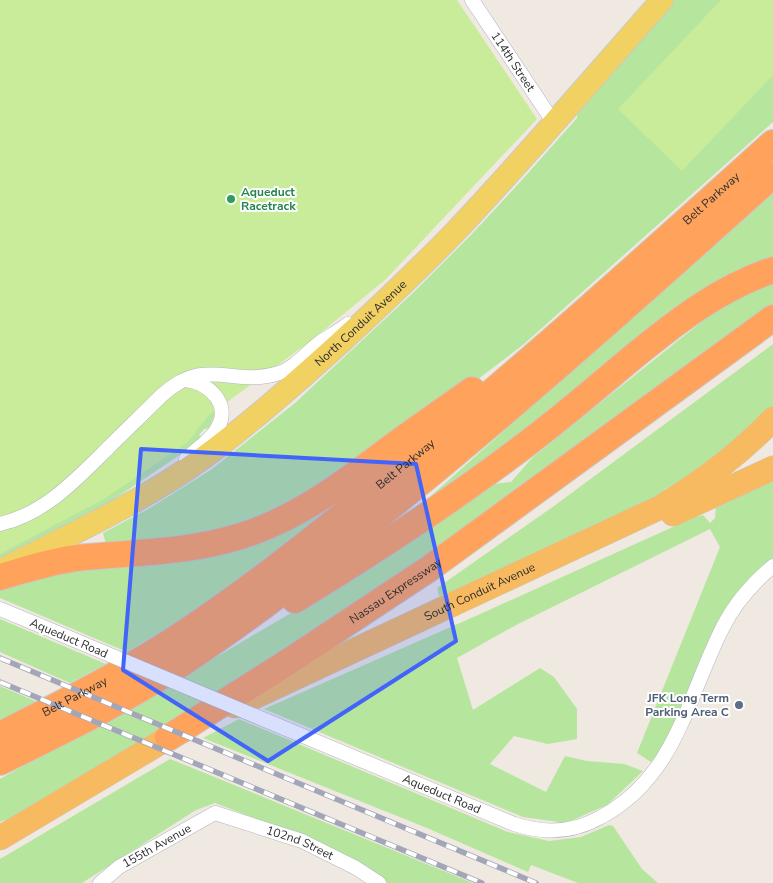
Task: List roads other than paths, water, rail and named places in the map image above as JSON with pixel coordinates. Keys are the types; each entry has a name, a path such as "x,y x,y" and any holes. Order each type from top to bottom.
{"highway":[{"name":"Belt Parkway","path":"0,735 72,699 146,657 264,576 451,428 595,303 773,143"},
{"name":"Belt Parkway","path":"0,762 142,688 200,651 272,600 342,546 473,439 581,347 773,175"},
{"path":"200,651 292,602 401,533 513,454 693,310 728,289 771,270"},
{"path":"0,578 42,565 76,558 192,548 248,534 279,522 329,493 595,303"},
{"name":"Nassau Expressway","path":"0,838 168,738 438,563 773,318"},
{"name":"South Conduit Avenue","path":"168,738 620,527 680,495 734,456 773,419"},
{"path":"524,571 602,547 773,468"}],"main road":[{"name":"North Conduit Avenue","path":"0,571 143,497 200,460 254,419 305,375 388,298 468,217 554,123 655,3"}],"street":[{"name":"114th Street","path":"472,0 554,123"},
{"path":"0,524 36,510 62,492 86,471 162,395 174,386 205,373 255,377 280,372 294,366 318,344 388,298"},
{"path":"143,497 214,434 220,424 221,407 216,396 204,385 186,380"},
{"name":"Aqueduct Road","path":"0,609 514,824 553,832 580,827 600,819 621,805 646,784 676,736 723,626 749,588 773,566"},
{"name":"155th Avenue","path":"100,883 119,867 216,813"},
{"name":"102nd Street","path":"216,813 302,841 356,868 379,883"}],"railway":[{"path":"0,658 536,883"},
{"path":"0,682 482,883"}],"place":[{"name":"Aqueduct Racetrack","path":"231,199"},
{"name":"JFK Long Term Parking Area C","path":"739,705"}]}
